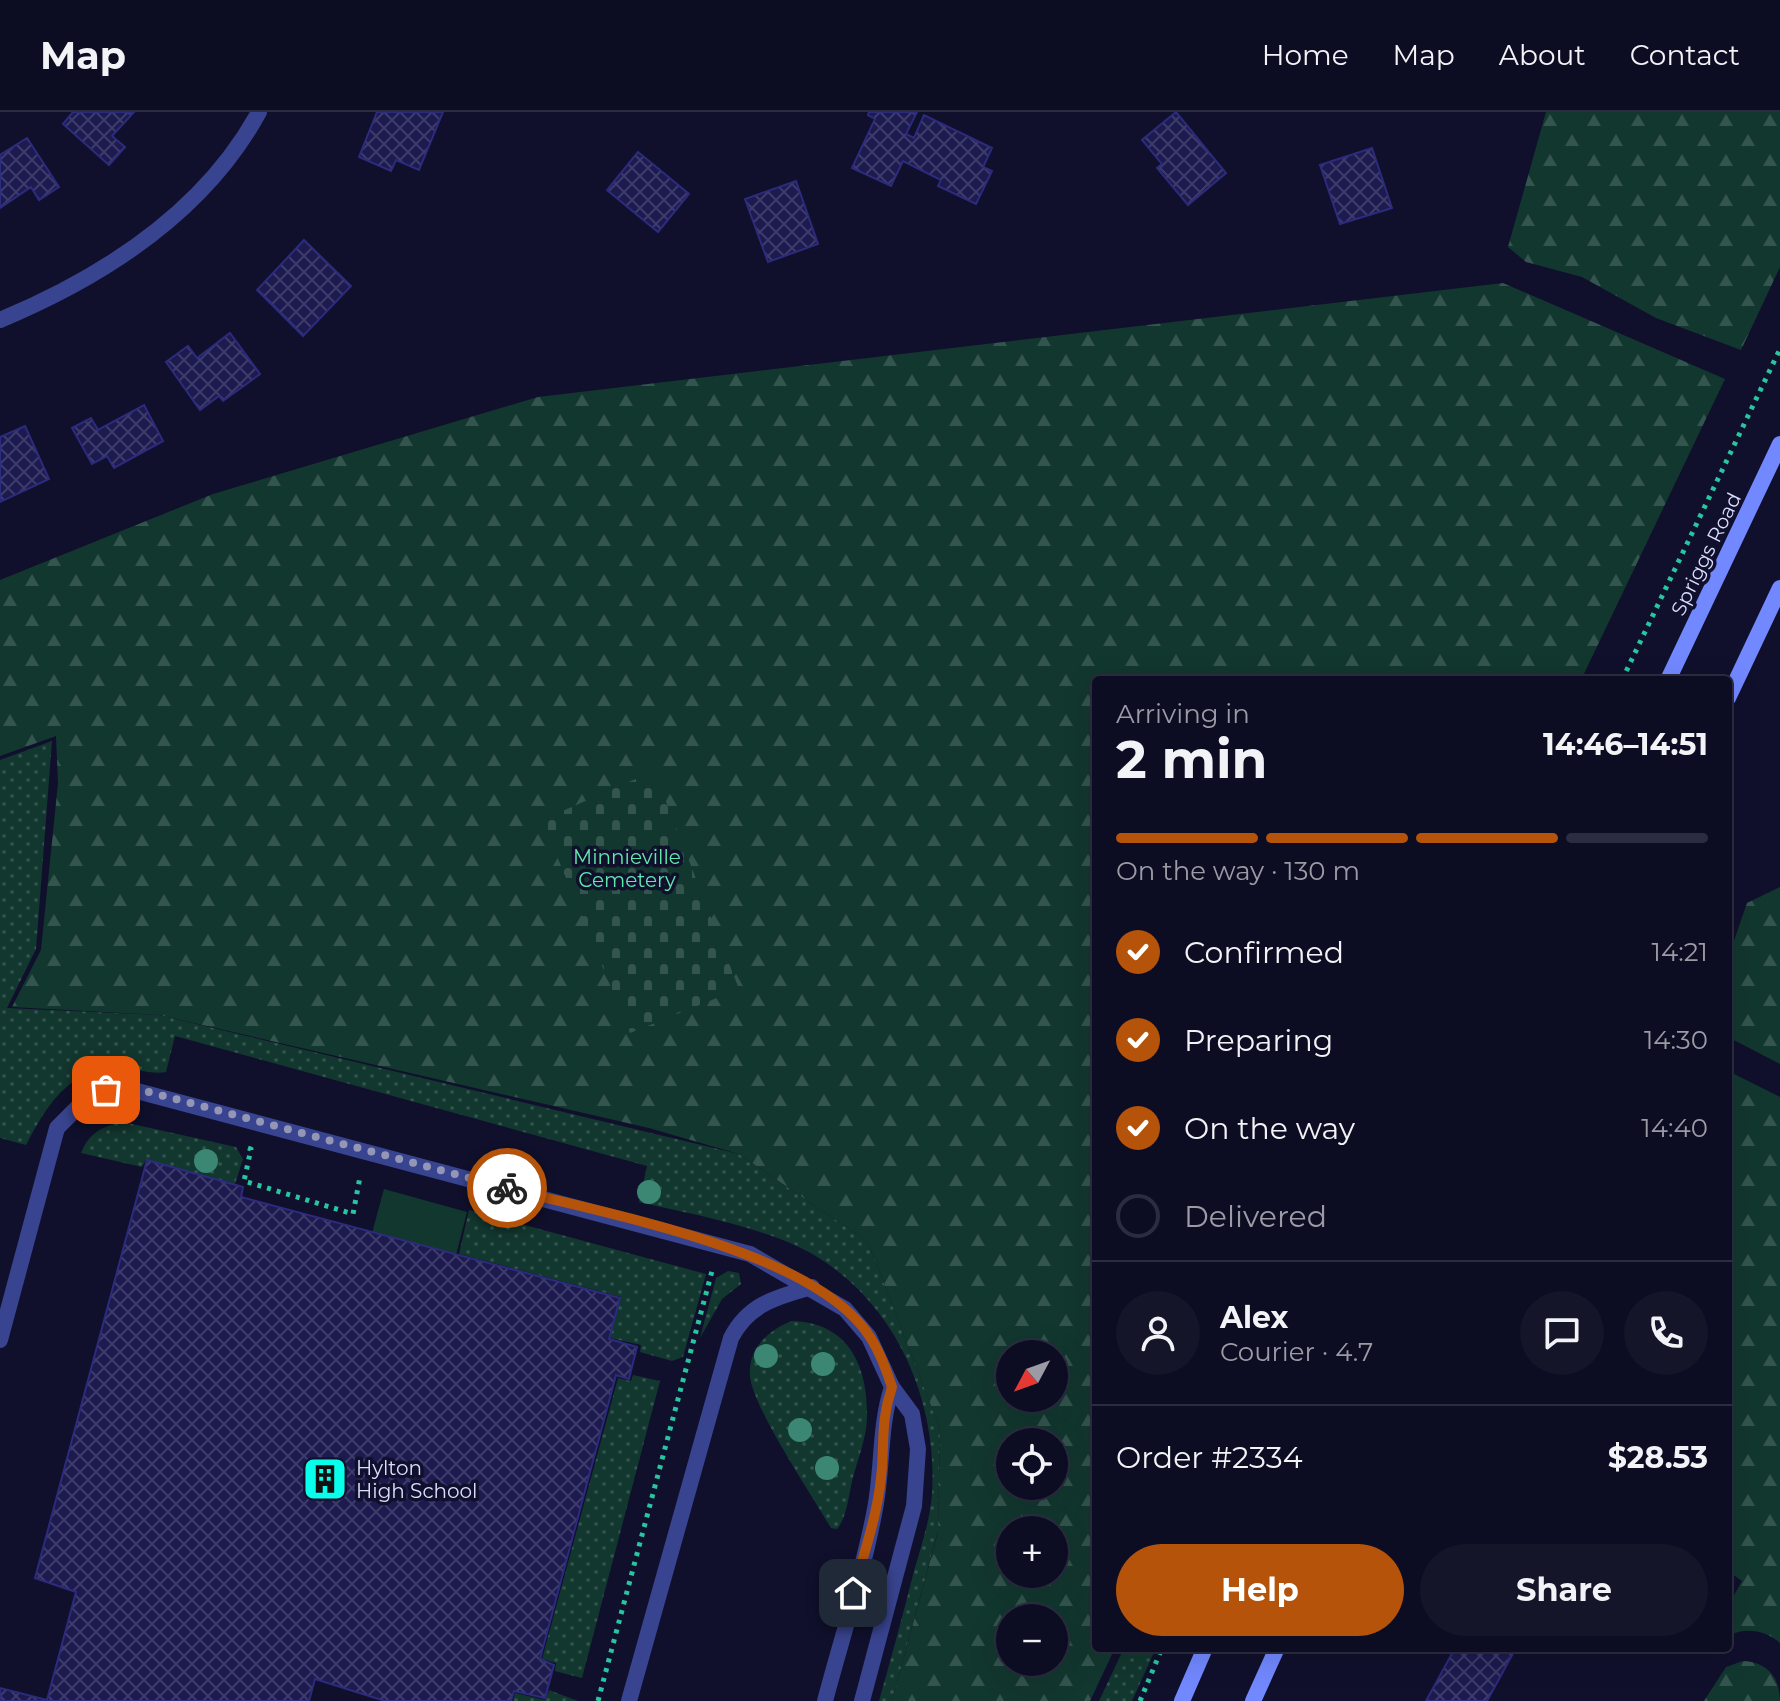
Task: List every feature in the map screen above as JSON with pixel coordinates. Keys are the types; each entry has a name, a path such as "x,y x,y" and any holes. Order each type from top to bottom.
{"main road":[{"name":"Spriggs Road","path":"1670,676 1780,444"},
{"path":"1732,690 1780,588"},
{"path":"1182,1701 1203,1652"},
{"path":"1253,1701 1275,1652"}],"street":[{"path":"0,320 112,265 164,226 244,140 259,112"},
{"path":"0,1340 57,1128 88,1097 122,1087 750,1254 812,1287 845,1309 863,1327 878,1352 892,1387 912,1414 918,1475 914,1506 862,1701"},
{"path":"629,1701 731,1338 739,1322 767,1300 812,1287"},
{"path":"825,1701 875,1513 881,1479 882,1416 892,1387"}],"path":[{"path":"1624,676 1780,349"},
{"path":"236,1145 251,1149 244,1181 353,1214 360,1176 376,1180"},
{"path":"598,1701 681,1379 714,1271 699,1267"},
{"path":"1140,1701 1160,1652"}],"green space":[{"path":"1546,112 1780,112 1780,267 1741,350 1656,318 1582,277 1526,262 1508,247"},
{"name":"Hylton High School","path":"1503,283 1725,379 1583,676 1092,676 1092,1652 1113,1652 1090,1701 892,1701 938,1532 940,1429 868,1242 739,1154 649,1128 159,1015 12,1007 41,950 58,783 56,736 0,756 0,580 213,494 538,397"},
{"path":"52,741 36,949 7,1008 159,1015 739,1154 868,1242 940,1429 938,1531 892,1701 879,1701 931,1504 932,1459 928,1425 906,1358 889,1328 868,1300 843,1276 814,1255 752,1230 639,1202 647,1166 175,1036 166,1072 116,1068 99,1070 71,1083 60,1093 26,1145 0,1138 0,760"},
{"name":"Minnieville Cemetery","path":"654,771 739,989 630,1033 542,820"},
{"path":"1780,887 1780,1064 1732,1039 1732,946 1747,903"},
{"path":"1732,1073 1780,1097 1780,1643 1755,1631 1732,1634 1732,1599 1742,1581 1732,1574"},
{"path":"123,1122 236,1147 243,1159 235,1184 146,1160 142,1167 81,1153 97,1132"},
{"path":"384,1189 467,1212 456,1255 372,1233"},
{"path":"469,1210 706,1274 683,1357 672,1361 640,1352 641,1345 610,1338 621,1297 459,1254"},
{"path":"728,1271 739,1273 741,1284 722,1299 700,1338 716,1278"},
{"path":"791,1321 811,1323 840,1338 851,1350 864,1380 866,1432 845,1512 837,1529 831,1528 784,1452 753,1390 750,1366 756,1349 767,1335"},
{"path":"633,1375 660,1381 582,1678 555,1671 556,1663 542,1659 618,1378 631,1381"},
{"path":"1122,1652 1154,1652 1132,1701 1099,1701"},
{"path":"1743,1661 1759,1664 1770,1672 1778,1685 1780,1701 1704,1701 1726,1667"},
{"path":"549,1690 578,1701 513,1701 515,1693 545,1700"}],"building":[{"path":"73,112 134,112 112,136 125,147 109,165 63,124"},
{"path":"377,112 443,112 419,170 396,160 391,171 359,157"},
{"path":"869,112 917,112 906,134 914,138 924,115 992,148 983,167 992,171 976,204 938,186 941,180 903,161 891,186 852,168 875,119 868,115"},
{"path":"1176,112 1226,173 1188,205 1157,168 1162,164 1142,140"},
{"path":"27,138 59,187 39,200 31,187 0,208 0,155"},
{"path":"1372,148 1392,208 1340,224 1320,165"},
{"path":"638,152 689,194 658,232 607,190"},
{"path":"796,181 818,244 768,262 745,199"},
{"path":"304,240 351,286 303,336 257,290"},
{"path":"230,333 260,374 223,401 219,396 200,410 166,362 188,346 197,358"},
{"path":"144,405 163,441 114,468 107,456 92,464 72,428 91,418 98,430"},
{"path":"25,426 49,479 0,502 0,437"},
{"name":"Hylton High School","path":"147,1160 243,1187 241,1197 620,1298 609,1339 637,1347 629,1379 616,1375 540,1659 554,1665 545,1698 514,1691 511,1701 385,1701 315,1679 309,1701 0,1701 0,1688 47,1700 76,1592 35,1578"},
{"path":"1453,1652 1514,1652 1487,1701 1426,1701"}],"way so far":[{"path":"106,1090 122,1087 138,1089 507,1188"}],"place":[{"name":"Hylton High School","path":"325,1479"}],"route":[{"path":"507,1188 750,1254 812,1287 845,1309 863,1327 878,1352 892,1387 882,1416 881,1479 875,1513 853,1593"}]}
